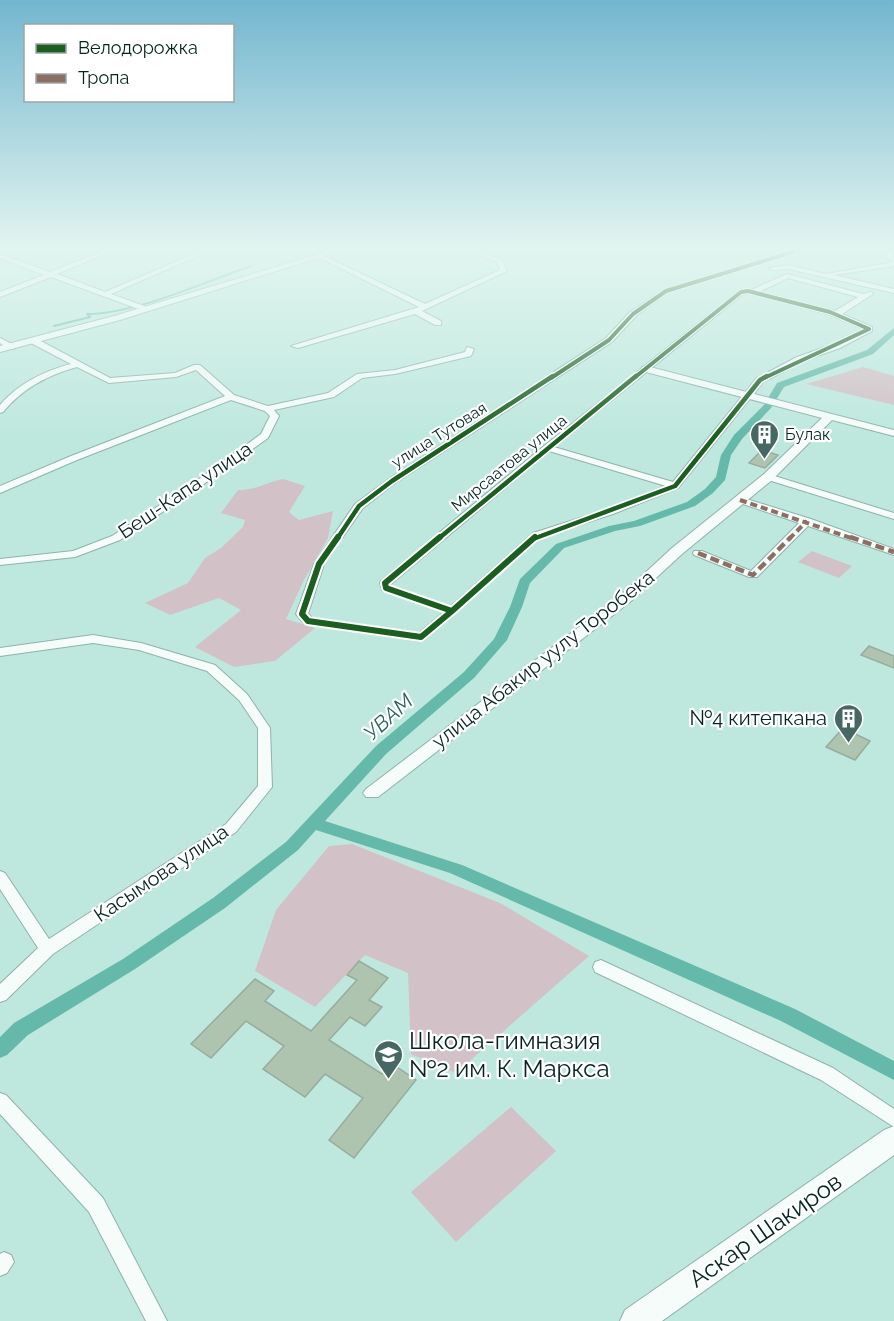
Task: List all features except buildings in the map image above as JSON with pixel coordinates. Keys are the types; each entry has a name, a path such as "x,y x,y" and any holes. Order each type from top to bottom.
{"main road":[{"name":"Аскар Шакиров","path":"636,1321 894,1139"}],"street":[{"path":"4,345 34,341 121,312"},
{"path":"295,346 414,312"},
{"path":"417,312 438,323"},
{"name":"улица Тутовая","path":"452,611 421,637 308,621 302,615 319,564 358,506 392,481 609,340 636,312"},
{"name":"Мирсаатова улица","path":"452,611 386,588 385,583 547,448 717,312"},
{"path":"452,611 537,535 609,512 675,486 751,397 760,380 800,359 837,346 869,329 864,324 822,312"},
{"path":"834,315 840,312"},
{"path":"34,341 110,381 176,375 197,367 231,397 268,410 330,396 360,376 418,367 468,354 470,349"},
{"path":"0,410 7,401 35,379 78,364"},
{"path":"646,369 894,433"},
{"path":"0,490 84,453 231,397"},
{"name":"Беш-Капа улица","path":"0,562 75,554 116,538 191,489 265,436 276,416 268,410"},
{"name":"улица Абакир уулу Торобека","path":"372,793 625,599 676,551 768,477 830,416"},
{"name":"Мирсаатова улица","path":"547,448 675,486"},
{"path":"768,477 894,516"},
{"path":"740,500 894,552"},
{"path":"698,553 753,574 807,521"},
{"name":"Касымова улица","path":"0,652 93,639 141,647 211,668 243,698 264,728 265,787 231,828 47,949 0,995"},
{"path":"0,877 47,949"},
{"path":"601,967 827,1074 894,1119"},
{"path":"0,1101 96,1205 157,1321"}],"shaded area":[{"path":"863,367 894,376 894,405 806,384"},
{"path":"283,479 305,486 289,512 299,520 333,511 328,538 304,580 286,619 315,628 275,661 234,667 195,647 241,610 219,598 170,615 145,603 188,583 205,558 221,548 243,527 245,520 221,513 238,490 255,488"},
{"path":"812,551 852,566 839,578 798,562"},
{"path":"352,844 500,903 589,956 456,1073 411,1054 408,973 365,955 315,1007 255,971 276,910 329,846"},
{"path":"511,1107 556,1151 456,1242 411,1192"}],"waterway":[{"path":"54,326 90,317 87,314 113,312"},
{"name":"УВАМ","path":"313,823 381,750 469,675 500,640 516,607 524,582 560,546 613,528 636,524 691,504 709,491 721,478 726,455 738,437 768,406 780,385 870,352 894,331"},
{"name":"УВАМ","path":"0,1049 21,1029 129,964 219,903 292,846 313,823"},
{"path":"313,823 456,869 788,1015 894,1071"}],"marked path":[{"path":"740,500 894,552"},
{"path":"698,553 753,575 807,521"}],"cycle path":[{"path":"452,611 421,637 308,621 302,614 319,564 359,506 392,481 609,340 636,312"},
{"path":"452,611 386,588 385,583 547,448 717,312"},
{"path":"452,611 537,535 609,512 675,486 760,380 800,359 837,346 869,329 860,323 829,312"}],"place":[{"name":"Булак","path":"764,460"},
{"name":"№4 китепкана","path":"848,744"},
{"name":"Школа-гимназия №2 им. К. Маркса","path":"388,1080"}]}
